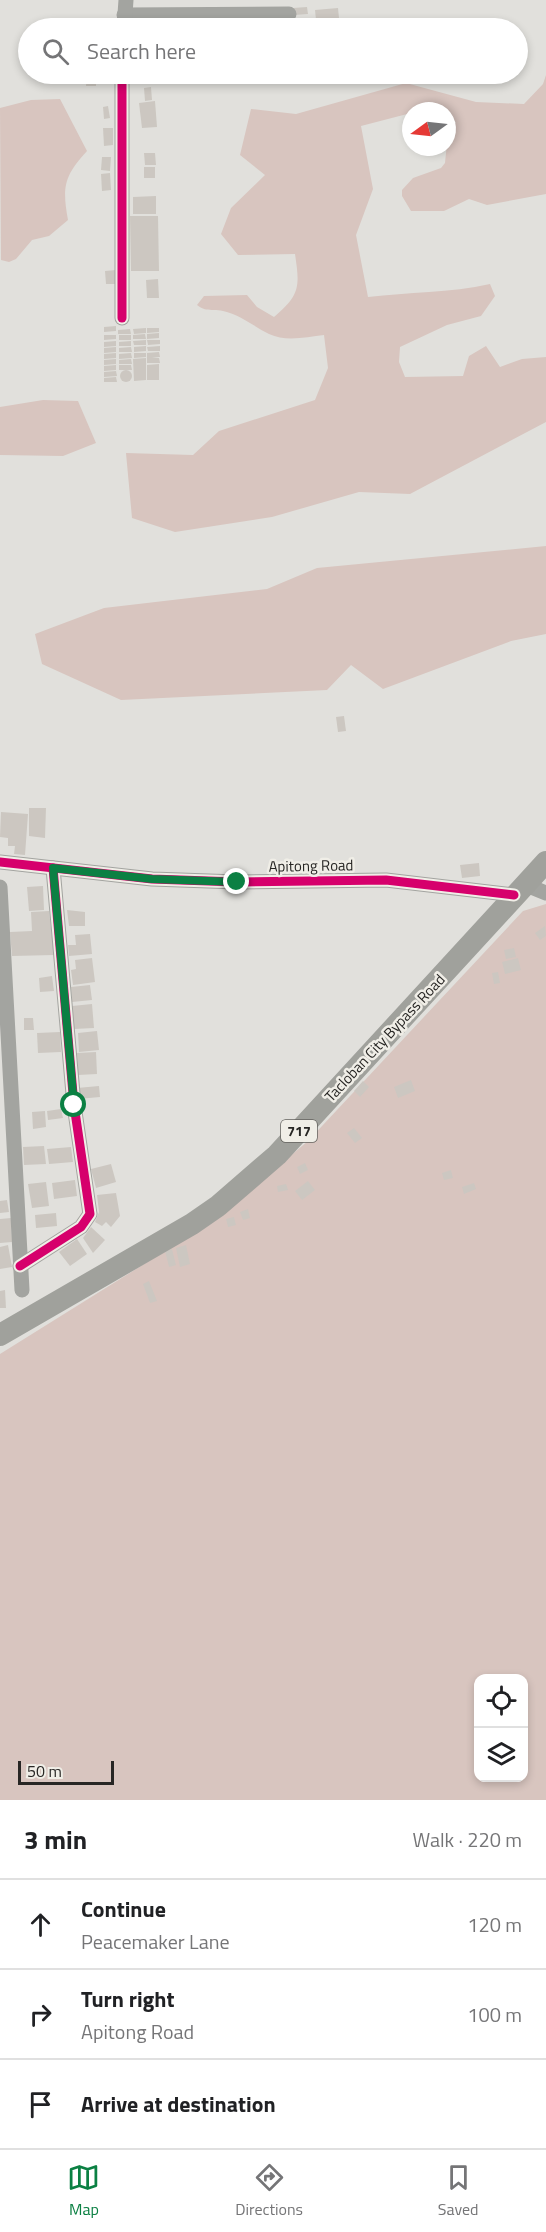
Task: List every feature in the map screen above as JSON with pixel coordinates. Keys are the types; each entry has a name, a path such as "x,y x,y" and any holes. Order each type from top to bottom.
{"highway":[{"name":"Tacloban City Bypass Road","path":"0,1335 192,1224 244,1184 312,1118 546,862"}],"street":[{"path":"124,14 288,14"},
{"path":"122,84 122,318"},
{"name":"Apitong Road","path":"0,862 152,879 237,882 386,880 546,892"},
{"path":"20,1266 81,1227 90,1214 74,1105 53,868"},
{"path":"0,887 22,1290"}],"shaded area":[{"path":"546,75 546,194 487,205 469,199 444,211 411,211 402,196 402,190 413,178 441,168 445,163 446,156 456,156 456,102 402,102 402,115 361,126 373,189 356,235 368,297 490,284 495,296 481,316 447,325 400,347 399,362 405,377 463,376 469,356 486,346 500,367 522,359 546,357 546,422 410,494 359,492 272,517 175,532 132,518 126,453 193,455 219,431 315,400 328,368 324,335 282,338 269,334 236,315 219,310 207,310 197,305 204,296 247,295 257,307 274,317 289,303 296,290 295,254 238,255 221,234 231,208 265,175 240,155 251,109 296,114 402,84 476,102 524,104 543,84"},
{"path":"60,99 87,151 73,168 67,182 65,199 68,220 49,236 32,240 16,259 9,262 1,260 0,108 31,100"},
{"path":"43,400 78,401 96,443 63,456 0,455 0,407"},
{"path":"546,546 546,634 511,641 383,689 351,665 327,690 121,700 42,664 35,634 104,608 267,589 317,568"},
{"path":"546,904 546,1800 0,1800 0,1354 213,1221 308,1141 523,911"}],"building":[{"path":"307,7 308,14 294,15 293,8"},
{"path":"338,8 339,18 316,18 315,10"},
{"path":"151,87 152,100 145,101 144,88"},
{"path":"155,101 157,127 142,128 139,103"},
{"path":"108,106 110,118 104,119 103,107"},
{"path":"103,128 113,128 113,145 104,146"},
{"path":"144,153 155,153 156,165 145,165"},
{"path":"102,157 111,157 110,171 101,170"},
{"path":"144,167 155,167 155,178 144,178"},
{"path":"110,173 111,190 102,191 101,174"},
{"path":"156,196 156,214 133,214 133,197"},
{"path":"130,216 158,216 159,271 131,271"},
{"path":"116,270 116,284 106,284 105,271"},
{"path":"158,279 159,298 147,298 146,280"},
{"path":"116,326 116,331 104,332 104,327"},
{"path":"146,328 146,333 134,334 133,329"},
{"path":"147,328 159,328 159,332 147,333"},
{"path":"130,329 131,334 118,334 118,330"},
{"path":"159,333 159,338 147,339 147,334"},
{"path":"145,334 146,339 133,339 133,335"},
{"path":"104,335 116,335 116,339 104,340"},
{"path":"119,335 131,335 131,340 119,340"},
{"path":"146,340 146,345 134,345 133,341"},
{"path":"147,340 160,340 160,344 148,345"},
{"path":"116,341 116,346 104,347 104,342"},
{"path":"131,341 131,346 119,346 119,342"},
{"path":"146,346 146,351 134,352 134,347"},
{"path":"160,346 160,351 148,351 147,347"},
{"path":"116,347 116,352 104,353 104,348"},
{"path":"131,347 132,352 119,352 119,348"},
{"path":"159,352 160,357 152,357 159,358 160,363 147,363 147,353"},
{"path":"116,353 116,358 104,359 104,354"},
{"path":"131,353 132,358 119,359 119,354"},
{"path":"134,353 146,353 146,357 134,358"},
{"path":"146,358 146,380 134,381 133,359"},
{"path":"116,359 116,364 104,365 104,360"},
{"path":"131,359 132,364 119,364 119,360"},
{"path":"159,364 159,380 147,380 147,365"},
{"path":"116,365 116,370 104,371 104,366"},
{"path":"119,365 131,365 132,370 119,370"},
{"path":"128,370 132,376 128,382 124,382 120,374"},
{"path":"116,371 117,376 104,377 104,372"},
{"path":"116,377 117,382 104,382 104,378"},
{"path":"344,716 346,731 338,732 336,717"},
{"path":"29,808 46,808 45,838 29,836"},
{"path":"1,812 28,814 25,855 14,854 15,846 8,846 8,838 0,837"},
{"path":"479,863 480,876 462,878 460,865"},
{"path":"43,886 44,910 29,911 27,887"},
{"path":"67,910 85,912 85,926 69,926"},
{"path":"49,911 54,955 12,956 10,932 32,931 31,912"},
{"path":"545,926 546,936 540,940 535,933"},
{"path":"90,934 92,954 69,956 68,945 76,945 75,935"},
{"path":"514,948 516,957 506,959 504,950"},
{"path":"92,958 95,982 73,985 71,970 76,969 75,960"},
{"path":"518,958 521,970 505,974 502,962"},
{"path":"498,972 500,983 494,984 492,973"},
{"path":"52,976 54,991 40,992 39,978"},
{"path":"90,985 92,1000 72,1002 71,987"},
{"path":"92,1004 94,1028 74,1029 72,1006"},
{"path":"24,1018 33,1018 34,1030 24,1030"},
{"path":"97,1031 99,1050 79,1052 78,1033"},
{"path":"60,1032 61,1052 38,1053 37,1033"},
{"path":"96,1052 97,1074 78,1075 77,1053"},
{"path":"411,1080 415,1091 398,1098 394,1087"},
{"path":"363,1081 369,1087 360,1097 354,1091"},
{"path":"99,1086 100,1097 78,1099 77,1088"},
{"path":"61,1109 63,1118 48,1120 47,1111"},
{"path":"45,1111 46,1127 33,1129 32,1112"},
{"path":"354,1128 362,1138 355,1143 347,1133"},
{"path":"44,1146 46,1164 24,1165 23,1147"},
{"path":"71,1147 73,1162 49,1164 47,1149"},
{"path":"305,1163 308,1170 300,1174 297,1167"},
{"path":"111,1164 116,1182 96,1188 91,1169"},
{"path":"451,1170 453,1178 444,1180 442,1173"},
{"path":"75,1180 77,1196 54,1199 52,1183"},
{"path":"308,1181 315,1190 302,1200 295,1191"},
{"path":"46,1182 49,1206 32,1208 28,1184"},
{"path":"474,1183 476,1189 464,1194 462,1187"},
{"path":"286,1184 288,1190 278,1192 277,1186"},
{"path":"116,1193 120,1216 111,1227 106,1222 102,1226 95,1222 99,1212 97,1195"},
{"path":"7,1200 9,1212 0,1213 0,1201"},
{"path":"248,1209 250,1218 243,1220 240,1212"},
{"path":"56,1213 57,1226 36,1228 35,1215"},
{"path":"234,1217 236,1225 228,1227 226,1219"},
{"path":"11,1218 12,1242 0,1243 0,1219"},
{"path":"91,1227 105,1240 93,1253 83,1238"},
{"path":"77,1239 87,1254 70,1266 59,1252"},
{"path":"8,1245 12,1267 0,1269 0,1247"},
{"path":"186,1245 190,1264 180,1267 176,1248"},
{"path":"172,1249 176,1265 169,1267 165,1251"},
{"path":"149,1281 157,1301 150,1303 143,1284"},
{"path":"5,1290 6,1308 0,1308 0,1291"}],"cycle path":[{"path":"122,84 122,318"},
{"path":"0,862 152,879 237,882 386,880 514,895"},
{"path":"20,1266 81,1227 90,1214 74,1105 53,868"}],"route":[{"path":"74,1105 53,868 152,879 237,882"}]}
